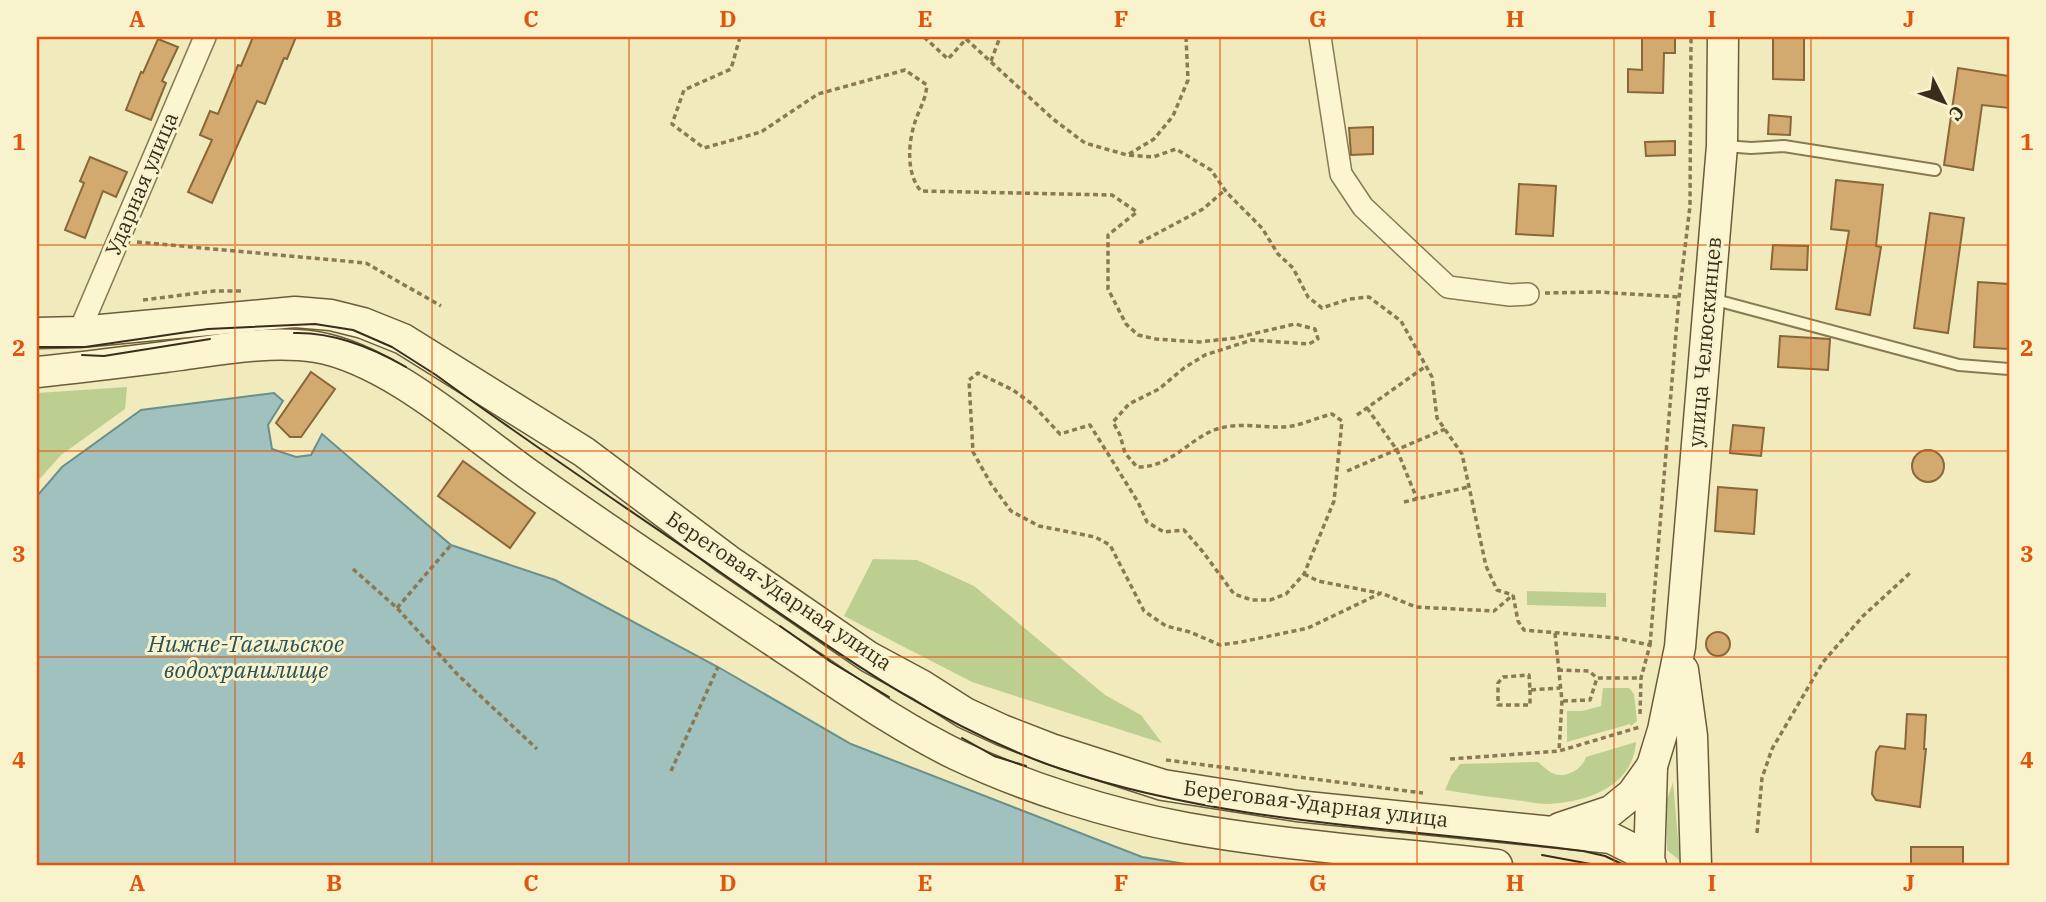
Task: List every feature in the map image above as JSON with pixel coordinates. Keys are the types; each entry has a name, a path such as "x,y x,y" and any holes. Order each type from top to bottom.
{"main road":[{"name":"улица Челюскинцев","path":"1696,865 1692,736 1680,647 1723,146 1723,37"},
{"name":"Береговая-Ударная улица","path":"37,333 79,332 296,312 331,315 363,323 403,339 584,452 728,560 869,657 965,713 1002,730 1051,750 1163,785 1297,806 1611,838 1629,847 1649,864"},
{"name":"Береговая-Ударная улица","path":"37,372 221,349 288,345 318,347 408,386 529,475 746,623 878,710 956,755 1068,798 1184,828 1497,865"},
{"name":"улица Челюскинцев","path":"1649,864 1652,766 1648,732 1680,647"},
{"name":"Береговая-Ударная улица","path":"1551,831 1611,811 1632,794 1652,766"}],"street":[{"name":"Ударная улица","path":"79,332 205,37"},
{"path":"1320,37 1341,174 1363,207 1448,287 1510,295 1528,294"}],"lane":[{"path":"1723,146 1784,146 1935,170"},
{"path":"1709,298 1959,365 2009,369"}],"path":[{"path":"740,37 731,69 684,90 672,124 704,148 761,132 818,94 905,70 927,85 924,104 915,123 909,168 914,184 921,191 1112,195 1137,212 1108,235 1108,289 1126,324 1138,335 1199,342 1235,338 1295,324 1315,329 1318,339 1309,344 1252,341 1205,355 1159,389 1129,404 1113,422 1125,453 1137,467 1148,467 1186,449 1214,430 1248,425 1282,428 1332,414 1342,421 1334,501 1304,573 1286,594 1270,600 1252,600 1234,594 1184,530 1164,532 1147,522 1139,502 1090,425 1060,434 1032,404 1013,390 978,373 969,380 973,453 991,484 1012,511 1039,526 1095,537 1110,545 1144,611 1166,626 1220,645 1308,628 1381,593"},
{"path":"924,37 948,59 967,38 1053,119 1085,143 1128,155 1153,157 1175,149 1211,170 1225,190 1262,228 1278,254 1293,268 1308,297 1322,308 1349,299 1368,297 1401,321 1432,377 1437,418 1462,454 1486,566 1497,590 1513,595"},
{"path":"991,61 1000,37"},
{"path":"1128,155 1154,139 1173,116 1188,80 1186,37"},
{"path":"1450,760 1559,751 1648,732 1641,678 1650,645 1679,298 1690,206 1691,37"},
{"path":"1139,243 1203,209 1225,190"},
{"path":"118,240 366,263 441,306"},
{"path":"138,301 214,291 252,292"},
{"path":"1528,294 1600,292 1679,298"},
{"path":"1357,415 1426,366"},
{"path":"1367,408 1397,450 1418,499"},
{"path":"1347,471 1445,429"},
{"path":"1404,502 1468,487"},
{"path":"397,608 451,545"},
{"path":"352,569 397,608 458,675 537,749"},
{"path":"1304,573 1318,582 1381,593 1416,607 1494,611 1513,595"},
{"path":"1757,833 1762,778 1772,749 1824,662 1863,616 1910,573"},
{"path":"1513,595 1518,624 1524,630 1616,638 1650,645"},
{"path":"1555,633 1562,701 1559,751"},
{"path":"671,771 718,667"},
{"path":"1558,670 1589,671 1597,678 1641,678"},
{"path":"1529,675 1530,690 1530,705 1498,705 1498,683 1503,677 1529,675"},
{"path":"1562,701 1590,700 1597,678"},
{"path":"1530,690 1560,688"},
{"path":"1161,759 1424,793"}],"green space":[{"path":"127,387 125,409 61,455 37,482 37,393"},
{"path":"873,559 917,560 974,586 1105,695 1141,715 1162,743 972,682 844,616"},
{"path":"1527,591 1606,593 1606,607 1527,605"},
{"path":"1603,688 1629,688 1634,694 1637,721 1631,726 1630,724 1567,742 1567,711 1582,711 1601,706"},
{"path":"1636,742 1633,758 1617,781 1606,789 1578,800 1544,804 1445,790 1460,764 1538,762 1552,773 1562,775 1577,769 1586,757"},
{"path":"1673,782 1680,861 1667,850 1667,800"}],"water":[{"name":"Нижне-Тагильское водохранилище","path":"274,393 283,401 268,425 272,449 296,457 311,455 322,434 451,545 555,580 718,667 851,744 1142,857 1192,865 37,865 37,496 62,467 141,410"}],"building":[{"path":"253,37 296,37 265,104 257,101 212,203 188,192 212,140 200,135 210,111 218,114"},
{"path":"1642,37 1675,37 1675,53 1664,53 1663,93 1628,92 1628,69 1642,70"},
{"path":"1773,37 1804,37 1804,80 1773,79"},
{"path":"158,39 178,47 162,81 166,83 151,120 126,110"},
{"path":"1958,68 2009,76 2009,108 1982,105 1973,170 1944,165"},
{"path":"1769,115 1791,117 1790,135 1768,134"},
{"path":"1373,127 1373,154 1351,155 1349,128"},
{"path":"1675,141 1675,155 1646,156 1645,142"},
{"path":"90,157 127,172 116,197 103,191 85,238 65,230 84,183 80,181"},
{"path":"1836,180 1883,185 1876,246 1881,247 1870,315 1836,309 1849,231 1831,229"},
{"path":"1519,184 1556,186 1553,236 1516,234"},
{"path":"1930,213 1964,218 1948,333 1914,328"},
{"path":"1773,245 1808,246 1807,270 1771,269"},
{"path":"1978,282 2009,284 2009,349 1974,347"},
{"path":"1780,336 1830,339 1828,370 1778,367"},
{"path":"311,372 335,389 301,437 290,437 276,423"},
{"path":"1733,425 1764,428 1761,456 1730,453"},
{"path":"1928,450 1940,454 1944,466 1940,478 1928,482 1916,478 1912,466 1916,454"},
{"path":"463,461 535,513 510,548 438,496"},
{"path":"1718,487 1757,490 1754,534 1715,531"},
{"path":"1718,632 1727,635 1730,644 1727,653 1718,656 1709,653 1706,644 1709,635"},
{"path":"1907,714 1926,715 1926,749 1920,807 1876,800 1872,794 1876,752 1880,746 1905,749"},
{"path":"1911,847 1963,847 1963,865 1911,865"}],"tram line":[{"path":"37,347 85,347 208,329 315,324 353,330 392,347 436,375 842,656 926,707 1015,751 1061,769 1125,788 1189,802 1320,822 1583,851 1605,856 1624,865"},
{"path":"294,333 324,335 353,342 406,367"},
{"path":"82,355 104,356 210,339"},
{"path":"780,626 831,662 889,697"},
{"path":"962,738 994,756 1026,766"},
{"path":"1542,855 1596,865"}]}
